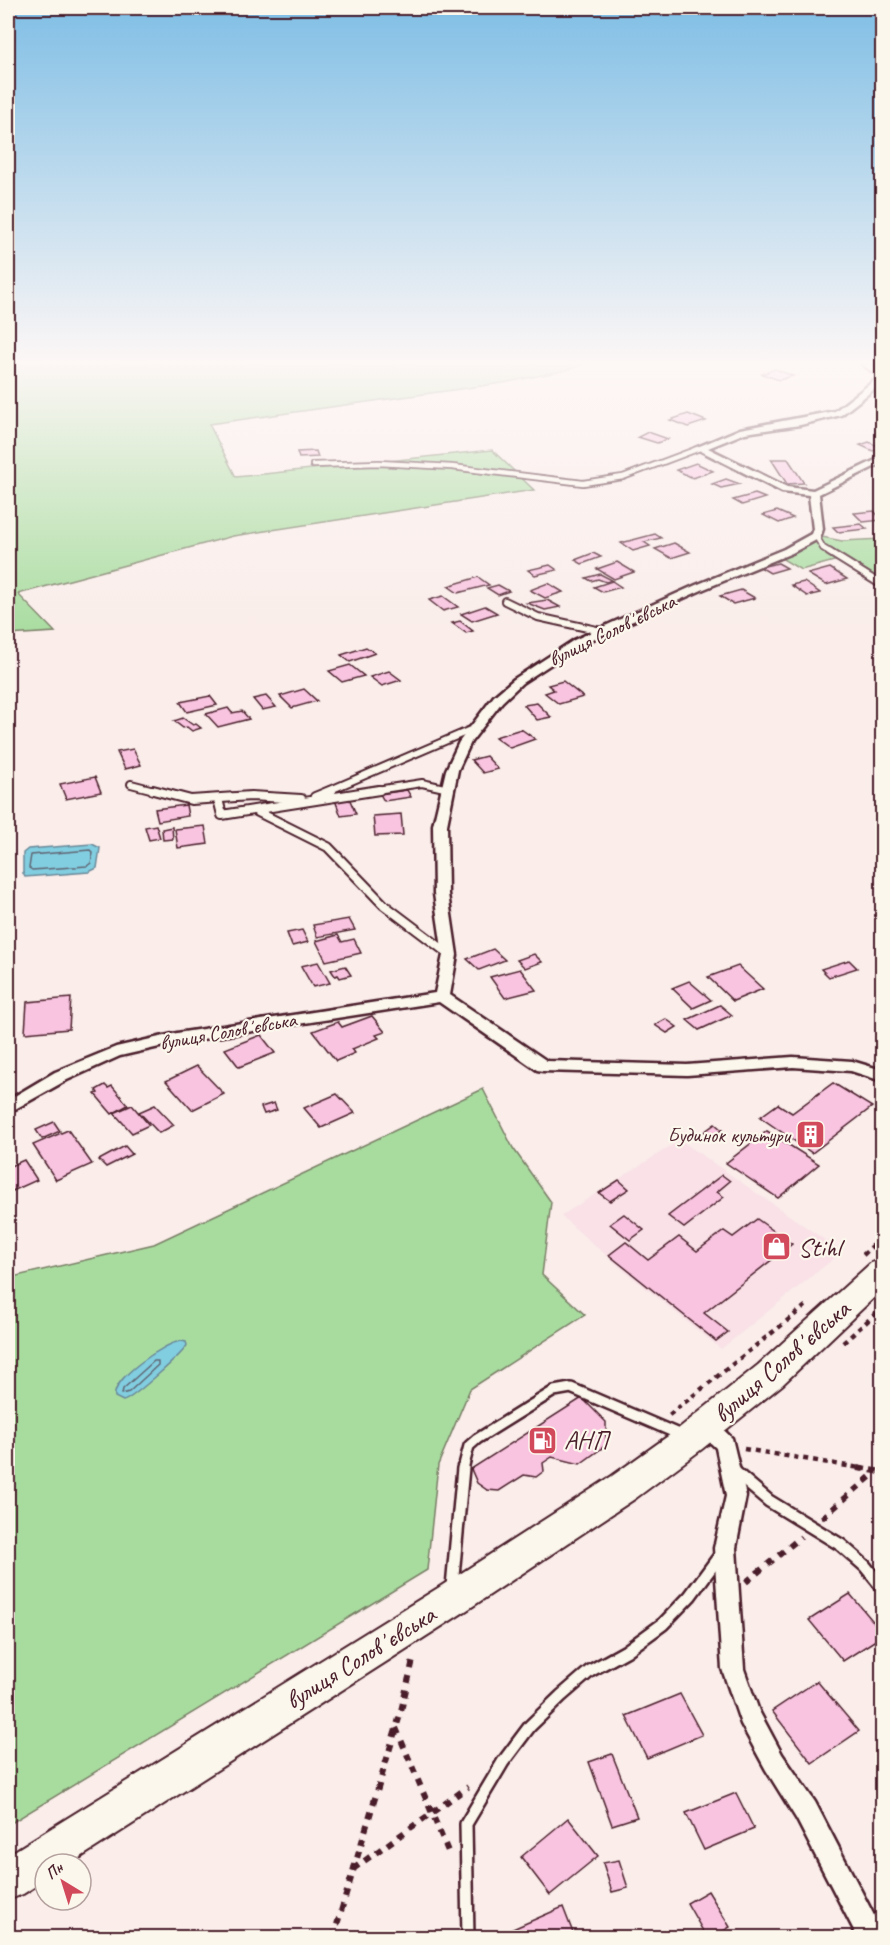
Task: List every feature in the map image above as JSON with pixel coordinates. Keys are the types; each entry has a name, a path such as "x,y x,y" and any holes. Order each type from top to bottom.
{"main road":[{"name":"вулиця Соловʼєвська","path":"8,1879 707,1436 770,1375 870,1266"}],"street":[{"path":"714,455 785,490 814,493 882,460"},
{"path":"814,493 818,529 816,536"},
{"name":"вулиця Соловʼєвська","path":"8,1107 15,1095 116,1052 177,1038 442,997 450,955 441,894 440,825 452,770 465,742 498,699 518,681 561,652 601,631 788,551 816,536"},
{"path":"442,997 543,1066 687,1070 792,1062 852,1066 882,1076"},
{"name":"вулиця Соловʼєвська","path":"707,1436 732,1470 736,1496 725,1548 733,1669 749,1716 774,1762 806,1811 872,1938"}],"lane":[{"path":"313,465 373,463 441,467 583,483 623,477 682,455"},
{"path":"816,536 819,544 827,551 882,585"},
{"path":"505,601 538,617 601,631"},
{"path":"131,784 191,800 251,795 311,800 475,728"},
{"path":"219,799 222,815 422,783 449,789"},
{"path":"255,810 328,848 384,905 450,955"},
{"path":"451,1600 464,1459 473,1442 549,1393 565,1388 582,1391 657,1424 707,1436"},
{"path":"732,1470 769,1501 841,1545 865,1566 882,1587"},
{"path":"468,1938 466,1824 503,1762 530,1726 561,1696 590,1671 626,1651 663,1624 690,1596 725,1548"}],"path":[{"path":"870,1266 882,1237"},
{"path":"657,1424 812,1301"},
{"path":"840,1346 882,1308"},
{"path":"707,1436 746,1450 879,1472"},
{"path":"728,1598 879,1472"},
{"path":"333,1938 396,1728 415,1653"},
{"path":"396,1728 467,1898"},
{"path":"353,1869 503,1762"}],"shaded area":[{"path":"680,1140 842,1252 721,1349 561,1216"}],"green space":[{"path":"8,455 225,455 236,477 447,455 497,455 534,490 233,536 18,594 55,632 8,635"},
{"path":"820,538 842,541 882,539 882,582 826,548"},
{"path":"815,541 821,549 838,560 801,570 781,558"},
{"path":"483,1089 513,1148 551,1202 542,1275 585,1315 470,1389 438,1465 427,1570 8,1825 8,1278 154,1244"}],"water":[{"path":"92,844 100,848 97,868 89,872 25,877 23,873 23,853 28,849"},
{"path":"181,1341 186,1342 184,1349 146,1385 123,1401 115,1397 121,1381 140,1363 163,1348"}],"building":[{"path":"298,455 317,455 318,457 299,458"},
{"path":"771,459 788,459 804,483 787,484"},
{"path":"696,463 713,471 693,478 676,470"},
{"path":"726,479 740,484 721,488 712,484"},
{"path":"755,494 765,498 742,505 733,500"},
{"path":"777,511 793,518 779,523 763,515"},
{"path":"874,511 882,520 863,522 854,513"},
{"path":"861,524 867,529 838,532 833,527"},
{"path":"655,534 661,538 644,542 650,546 633,551 621,543"},
{"path":"674,543 690,552 671,558 655,549"},
{"path":"593,553 601,557 582,564 575,560"},
{"path":"617,562 634,572 614,579 597,569"},
{"path":"778,563 787,568 770,573 760,567"},
{"path":"550,565 557,570 535,575 528,570"},
{"path":"830,568 847,579 826,585 808,574"},
{"path":"600,574 612,580 591,581 586,578"},
{"path":"478,577 489,585 458,593 448,586"},
{"path":"612,581 621,587 603,592 594,587"},
{"path":"804,582 820,593 807,596 791,585"},
{"path":"548,583 563,592 545,598 530,590"},
{"path":"498,585 509,591 498,595 487,588"},
{"path":"741,590 755,598 733,604 720,596"},
{"path":"443,596 458,607 443,611 429,600"},
{"path":"547,600 560,607 545,610 527,603"},
{"path":"485,606 497,613 472,621 461,614"},
{"path":"460,621 473,631 466,633 452,623"},
{"path":"366,647 375,653 350,662 341,655"},
{"path":"350,665 364,676 342,682 329,671"},
{"path":"389,671 401,680 382,686 370,677"},
{"path":"563,681 583,697 559,704 545,693 554,690 548,685"},
{"path":"304,689 317,701 292,708 280,696"},
{"path":"210,696 217,705 187,712 180,702"},
{"path":"266,696 276,707 262,710 253,699"},
{"path":"537,703 551,717 537,720 524,705"},
{"path":"228,708 232,713 242,711 249,719 218,727 206,714"},
{"path":"183,718 201,728 192,731 174,721"},
{"path":"521,729 535,739 510,748 495,737"},
{"path":"133,749 141,765 125,769 117,752"},
{"path":"486,756 498,769 483,773 471,760"},
{"path":"95,777 101,792 66,799 60,784"},
{"path":"407,790 411,797 384,801 380,794"},
{"path":"349,798 356,814 341,816 335,800"},
{"path":"186,805 188,816 158,821 155,809"},
{"path":"401,814 403,835 375,836 373,816"},
{"path":"156,825 160,838 149,840 145,827"},
{"path":"205,826 208,844 178,848 175,829"},
{"path":"172,827 173,839 163,840 162,829"},
{"path":"349,919 355,930 317,937 313,925"},
{"path":"302,930 308,942 292,946 287,933"},
{"path":"338,935 342,942 354,939 361,953 326,961 316,941"},
{"path":"493,949 505,960 479,970 467,959"},
{"path":"534,954 542,962 525,968 517,960"},
{"path":"849,960 857,968 829,977 821,969"},
{"path":"318,962 330,983 313,987 301,966"},
{"path":"345,966 351,975 340,978 338,975 335,976 331,970"},
{"path":"738,966 763,989 733,1001 708,977"},
{"path":"520,969 536,990 505,998 490,977"},
{"path":"689,981 711,1000 693,1008 672,988"},
{"path":"71,998 69,1029 25,1033 27,1002"},
{"path":"720,1005 732,1015 699,1030 687,1020"},
{"path":"372,1016 385,1032 376,1035 379,1038 352,1049 355,1053 336,1061 313,1031 338,1022 342,1027"},
{"path":"666,1019 677,1027 667,1033 655,1025"},
{"path":"261,1035 275,1053 239,1067 225,1049"},
{"path":"197,1066 224,1094 192,1110 166,1081"},
{"name":"Будинок культури","path":"833,1083 872,1107 812,1153 760,1117 778,1104 792,1113"},
{"path":"105,1085 108,1088 112,1086 128,1105 112,1114 95,1094 98,1093 96,1090"},
{"path":"337,1094 355,1113 321,1128 304,1108"},
{"path":"274,1103 277,1110 264,1114 261,1107"},
{"path":"132,1105 149,1125 132,1133 114,1113"},
{"path":"155,1105 174,1125 159,1133 139,1112"},
{"path":"54,1122 60,1131 42,1139 36,1130"},
{"path":"715,1124 722,1130 711,1137 704,1132"},
{"path":"68,1130 92,1164 56,1180 33,1145"},
{"path":"767,1131 819,1164 778,1198 726,1163"},
{"path":"125,1146 132,1154 106,1167 99,1160"},
{"path":"24,1160 37,1180 8,1193 8,1167"},
{"path":"722,1175 730,1181 717,1192 724,1197 684,1228 668,1216"},
{"path":"619,1180 629,1189 610,1201 599,1193"},
{"path":"624,1214 644,1230 630,1240 610,1224"},
{"path":"757,1219 792,1244 704,1313 728,1332 716,1341 609,1255 626,1242 648,1260 679,1237 697,1251 724,1231 733,1237"},
{"path":"582,1398 606,1422 606,1445 580,1464 552,1457 543,1463 544,1471 536,1477 524,1475 499,1491 487,1490 477,1483 471,1469"},
{"path":"850,1594 882,1632 882,1636 843,1661 809,1620"},
{"path":"817,1681 859,1731 812,1763 772,1711"},
{"path":"680,1694 702,1735 647,1758 626,1716"},
{"path":"612,1754 637,1817 612,1825 589,1762"},
{"path":"736,1793 754,1829 704,1850 686,1813"},
{"path":"568,1818 598,1856 550,1895 521,1857"},
{"path":"619,1860 628,1888 612,1892 603,1863"},
{"path":"708,1891 730,1927 712,1938 707,1938 687,1903"},
{"path":"563,1907 575,1938 508,1938 506,1932"}],"place":[{"name":"Будинок культури","path":"811,1135"},
{"name":"Stihl","path":"777,1247"},
{"name":"АНП","path":"543,1440"}]}
